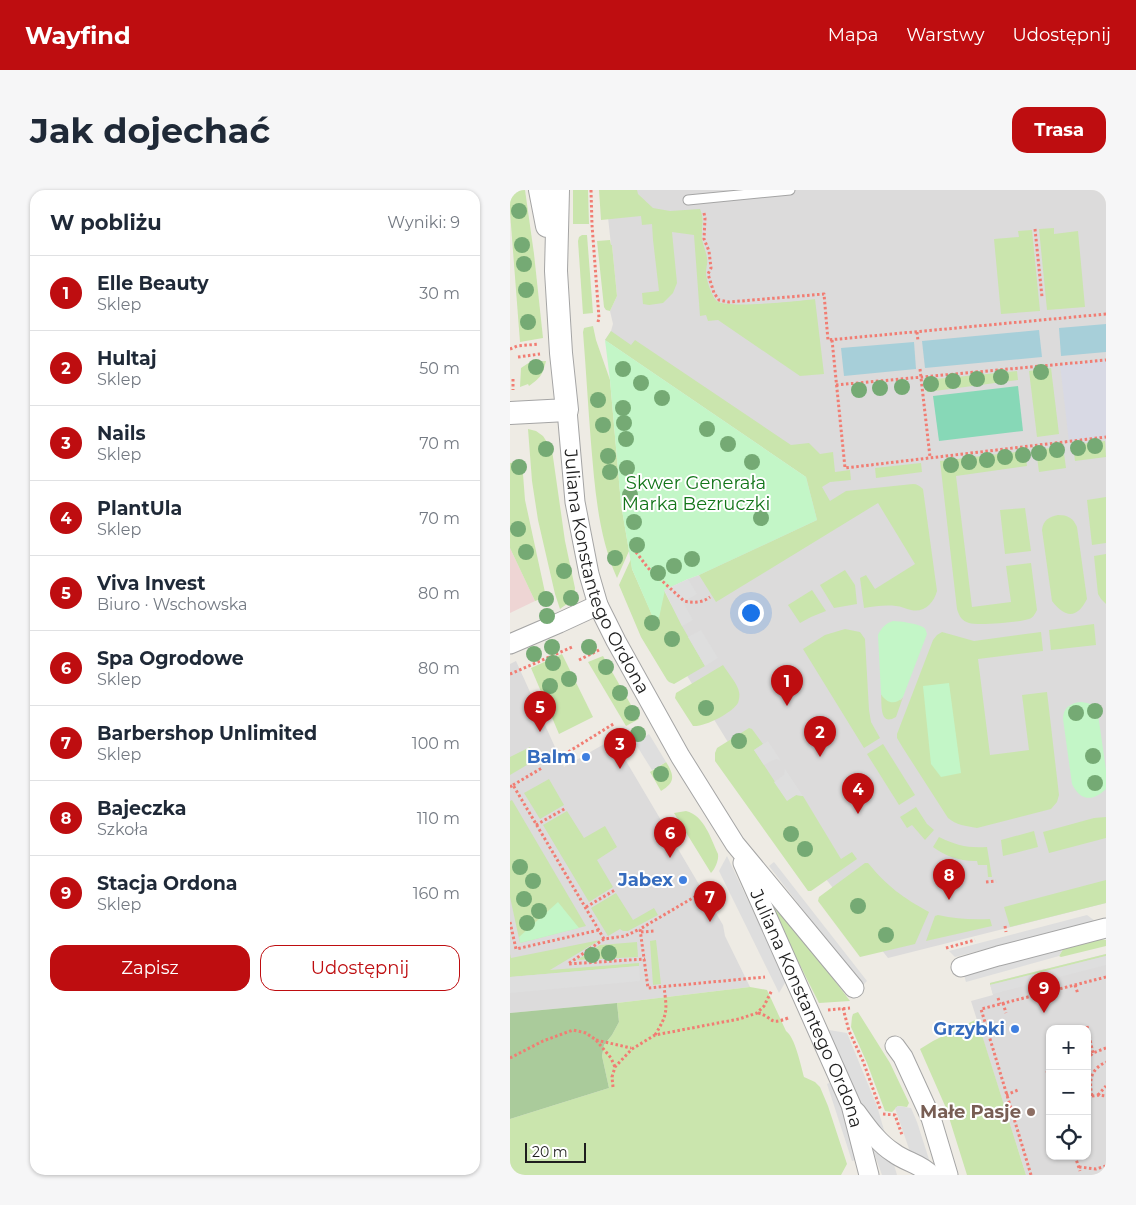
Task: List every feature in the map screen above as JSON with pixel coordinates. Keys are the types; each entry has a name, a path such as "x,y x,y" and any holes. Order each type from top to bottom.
{"street":[{"name":"Juliana Konstantego Ordona","path":"540,190 556,271"},
{"name":"Juliana Konstantego Ordona","path":"558,190 556,271 561,352 575,502 589,574 598,604 616,641 680,756 735,844 854,988"},
{"path":"510,413 567,410"},
{"path":"510,644 598,604"},
{"name":"Juliana Konstantego Ordona","path":"735,844 851,1105 869,1175"},
{"path":"961,967 1106,928"},
{"path":"896,1046 931,1118 948,1175"},
{"path":"851,1105 873,1135 894,1154 927,1170 931,1175"}],"lane":[{"path":"688,200 790,190"}],"path":[{"path":"591,190 598,322"},
{"path":"700,198 705,218 704,239 709,251 711,268 708,274 714,293 719,300 729,302 824,294 828,340 1106,314"},
{"path":"1035,230 1042,297"},
{"path":"917,331 918,341"},
{"path":"832,340 845,468 1106,437"},
{"path":"510,349 517,346"},
{"path":"518,357 545,354"},
{"path":"836,385 1106,360"},
{"path":"920,369 930,458"},
{"path":"513,379 513,390"},
{"path":"636,552 648,568 684,601 692,603 704,602 710,597"},
{"path":"510,674 572,647"},
{"path":"579,660 600,649"},
{"path":"560,757 615,724"},
{"path":"542,768 511,786 604,939"},
{"path":"536,825 566,808"},
{"path":"986,882 996,881"},
{"path":"645,959 568,964 604,939 625,936 640,930 713,886"},
{"path":"586,907 615,890"},
{"path":"510,922 516,949 599,930"},
{"path":"1005,926 1006,932"},
{"path":"640,930 655,931"},
{"path":"640,930 648,988 765,977"},
{"path":"1031,1175 981,1009 1106,977"},
{"path":"1075,985 1078,994"},
{"path":"655,1036 666,1015 664,987"},
{"path":"613,1087 612,1077 615,1067 632,1048 655,1036 739,1019 757,1013 764,1006 772,990"},
{"path":"1038,995 1040,1003"},
{"path":"998,998 1006,1013"},
{"path":"820,1010 856,1007"},
{"path":"843,1008 849,1031 864,1061 882,1114"},
{"path":"757,1013 778,1022 788,1018"},
{"path":"510,1058 543,1041 573,1030 586,1033 596,1040 611,1058 615,1067"},
{"path":"596,1040 632,1048"},
{"path":"1091,1044 1093,1053 1106,1048"},
{"path":"1091,1079 1093,1072 1106,1062"},
{"path":"1098,1095 1106,1086"},
{"path":"1006,1095 1018,1090"},
{"path":"1091,1097 1106,1096"},
{"path":"1076,1160 1079,1169 1096,1169 1106,1166"}],"shaded area":[{"path":"605,190 1106,190 1106,903 888,958 763,799 657,627 688,579 699,575 806,477 605,340 613,324 610,311 617,296"},
{"path":"1106,360 1106,437 1069,442 1060,364"},
{"path":"510,548 535,601 510,613"},
{"path":"688,579 697,594 683,602 693,620 682,626 664,590"},
{"path":"701,630 718,658 705,666 688,637"},
{"path":"516,661 564,767 613,739 723,925 725,936 750,987 617,1003 510,1013 510,664"},
{"path":"649,734 666,762 652,770 635,743"},
{"path":"768,741 781,761 777,759 764,765 754,750"},
{"path":"785,769 803,796 796,795 787,801 774,782 784,775"},
{"path":"727,856 786,981 779,993 719,871"},
{"path":"774,862 867,981 862,986 769,866"},
{"path":"1087,915 1095,921 955,957 949,951"},
{"path":"1063,949 1059,956 966,982 964,975"},
{"path":"1106,954 1106,1175 1026,1175 971,1001 993,995 990,983"},
{"path":"1106,956 1106,965 993,994 990,985"},
{"path":"639,966 640,981 510,993 510,977"},
{"path":"829,1030 847,1033 877,1106 897,1175 882,1175"},
{"path":"834,1081 859,1159 852,1161 827,1084"},
{"path":"898,1106 911,1108 934,1175 918,1175 895,1108"}],"green space":[{"path":"510,190 525,190 543,338 520,342 510,212"},
{"path":"573,190 588,190 589,224 573,224"},
{"path":"599,190 637,190 638,194 653,208 670,211 700,209 703,221 702,239 707,260 706,276 711,292 717,301 748,304 815,299 824,374 800,376 718,320 708,321 706,315 700,316 694,235 672,232 677,283 673,293 663,303 643,304 642,293 659,291 652,224 642,225 641,216 601,220"},
{"path":"1054,228 1054,234 1078,231 1085,307 1047,310 1039,229"},
{"path":"1032,230 1040,311 1001,314 994,239 1019,237 1018,231"},
{"path":"582,235 587,235 593,313 583,314 578,241"},
{"path":"610,240 617,296 610,311 604,307 597,241"},
{"path":"593,326 610,380 621,504 629,551 617,578 601,529 594,477 583,332 584,328"},
{"path":"611,331 631,345 635,340 791,445 809,443 820,454 833,452 835,472 850,470 851,480 830,482 822,487 830,501 846,491 913,484 921,487 923,489 937,591 931,603 916,611 900,606 864,608 860,578 866,575 875,589 915,564 878,503 716,602 699,575 817,520 806,477 605,340"},
{"name":"Skwer Generała Marka Bezruczki","path":"605,340 806,477 817,520 665,590 657,627 632,569 621,504"},
{"path":"546,361 539,378 529,386 528,384 520,387 521,368 530,362"},
{"path":"1051,368 1059,434 1037,437 1029,371"},
{"path":"1017,371 1018,380 927,392 925,380"},
{"path":"1018,386 1023,431 939,441 933,396"},
{"path":"528,429 536,431 543,436 552,450 565,541 575,588 571,601 560,609 538,520 532,481"},
{"path":"1105,441 1106,457 1075,461 1073,445"},
{"path":"1063,446 1066,468 1039,472 1036,450"},
{"path":"1025,451 1027,466 956,476 972,607 1011,602 1006,566 1031,563 1037,610 1032,618 1024,620 990,624 969,623 961,618 957,609 940,461"},
{"path":"522,461 525,500 546,597 535,601 510,548 510,463"},
{"path":"921,463 922,472 876,478 875,468"},
{"path":"1106,497 1106,543 1092,545 1087,500"},
{"path":"1025,508 1031,551 1005,554 1000,510"},
{"path":"1058,515 1070,518 1077,527 1087,599 1079,610 1071,614 1062,611 1052,601 1042,530 1047,520"},
{"path":"1106,554 1106,604 1098,594 1094,556"},
{"path":"631,559 632,569 657,626 664,590 705,666 674,684 667,680 641,637 619,585"},
{"path":"845,570 855,585 857,604 834,608 820,585"},
{"path":"812,590 826,611 800,623 788,605"},
{"path":"893,621 921,626 927,634 903,697 895,702 886,700 881,694 878,635 884,626"},
{"path":"1094,624 1096,645 1051,650 1049,630"},
{"path":"845,629 860,632 865,639 869,710 871,722 880,738 864,748 803,649 825,635"},
{"path":"942,632 974,641 1041,632 1043,651 978,659 990,755 1029,750 1022,695 1047,692 1059,795 1057,802 1051,809 977,828 958,824 948,818 903,748 897,738 897,734 933,640"},
{"path":"562,654 593,717 559,734 531,668"},
{"path":"603,656 639,719 626,726 588,662"},
{"path":"723,665 738,689 738,703 718,719 693,726 675,698 676,693"},
{"path":"949,683 961,773 941,777 931,764 923,686"},
{"path":"881,694 883,697 901,700 903,697 896,717 887,719 884,717"},
{"path":"1081,702 1092,705 1098,714 1106,770 1106,789 1092,798 1079,794 1072,784 1063,719 1064,712 1068,707"},
{"path":"749,728 752,729 763,744 754,750 787,800 796,795 803,796 841,859 852,852 857,859 811,891 808,891 715,761 717,748"},
{"path":"883,744 915,795 899,805 867,754"},
{"path":"530,747 537,759 510,775 510,757"},
{"path":"666,762 671,771 672,778 666,788 661,791 650,772"},
{"path":"549,779 564,805 540,819 524,793"},
{"path":"512,800 586,926 520,943 510,897 510,801"},
{"path":"916,807 927,824 934,830 925,840 912,825 907,828 900,817"},
{"path":"567,811 584,838 605,826 617,847 597,860 613,887 589,902 543,825"},
{"path":"686,811 698,817 702,822 718,854 718,859 711,873 674,813"},
{"path":"1106,817 1106,838 1049,853 1043,832 1094,818"},
{"path":"1034,831 1038,847 1003,856 1001,840"},
{"path":"939,837 963,846 987,847 992,877 988,877 987,865 978,865 977,861 954,858 933,847"},
{"path":"865,863 868,863 896,891 929,912 915,944 860,957 818,901 819,897"},
{"path":"1106,880 1106,903 1010,927 1004,907"},
{"path":"760,881 850,1001 819,1003 759,884"},
{"path":"616,893 633,920 654,908 658,915 628,931 620,929 608,936 591,908"},
{"path":"558,902 579,928 520,943 519,937"},
{"path":"935,916 964,919 990,919 992,926 926,941"},
{"path":"1100,939 1106,940 1106,946 1059,956 1063,949"},
{"path":"600,940 550,970 639,963 639,966 510,977 510,954 511,958"},
{"path":"656,940 661,984 653,985 650,941"},
{"path":"637,942 638,957 577,960 600,945"},
{"path":"1106,954 1106,956 990,985 990,983"},
{"path":"750,987 767,990 786,1031 795,1045 804,1077 815,1082 820,1087 847,1164 841,1175 510,1175 510,1119 609,1088 602,1056 604,1045 619,1022 617,1003"},
{"path":"617,1003 619,1022 604,1045 602,1056 609,1088 510,1119 510,1013"},
{"path":"858,1012 890,1063 909,1103 907,1107 898,1106 892,1112 885,1111 851,1027 853,1014"},
{"path":"977,1019 1026,1175 967,1175 946,1108 920,1049"}],"water":[{"path":"1106,324 1106,352 1061,356 1059,328"},
{"path":"1039,330 1042,357 925,368 922,341"},
{"path":"914,342 916,369 844,376 841,348"}],"place":[{"name":"Elle Beauty","path":"787,706"},
{"name":"Viva Invest","path":"540,732"},
{"name":"Balm","path":"586,757"},
{"name":"Hultaj","path":"820,757"},
{"name":"Nails","path":"620,769"},
{"name":"PlantUla","path":"858,814"},
{"name":"Spa Ogrodowe","path":"670,858"},
{"name":"Jabex","path":"683,880"},
{"name":"Bajeczka","path":"949,900"},
{"name":"Barbershop Unlimited","path":"710,922"},
{"name":"Stacja Ordona","path":"1044,1013"},
{"name":"Grzybki","path":"1015,1029"},
{"name":"Małe Pasje","path":"1031,1112"}]}
